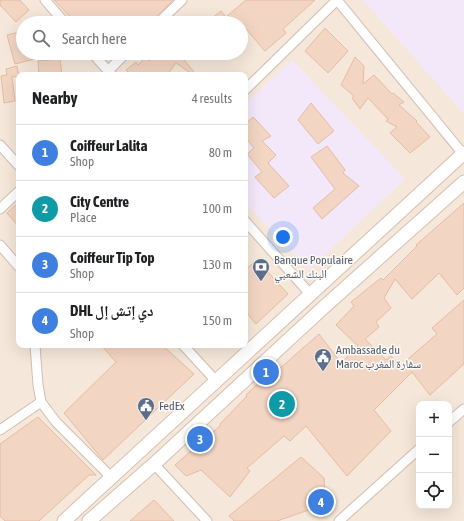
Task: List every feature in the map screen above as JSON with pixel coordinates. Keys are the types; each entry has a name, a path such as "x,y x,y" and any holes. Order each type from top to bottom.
{"street":[{"path":"45,0 59,16"},
{"path":"165,16 182,0"},
{"path":"64,521 464,154 337,0 248,87"},
{"path":"98,60 109,72"},
{"path":"111,72 120,60"},
{"path":"0,145 16,163"},
{"path":"89,521 154,464 324,307 464,182"},
{"path":"0,209 16,194"},
{"path":"248,224 311,295"},
{"path":"0,245 16,264"},
{"path":"35,348 41,402 56,422 111,478"},
{"path":"186,348 216,381"},
{"path":"0,430 41,402"},
{"path":"452,419 464,409"},
{"path":"339,521 416,452"},
{"path":"154,464 207,521"}],"shaded area":[{"path":"0,0 464,0 464,521 0,521"},
{"path":"363,0 464,0 464,114"},
{"path":"292,60 405,179 309,270 248,206 248,101"}],"building":[{"path":"0,0 20,0 29,10 22,16 16,16 16,22 0,5"},
{"path":"54,0 173,0 158,16 69,16"},
{"path":"246,0 315,0 283,29 286,33 265,51 248,31 248,16 227,16"},
{"path":"221,11 225,16 215,16"},
{"path":"325,28 348,51 328,73 305,51"},
{"path":"16,33 16,60 30,60 15,64 7,35"},
{"path":"355,57 364,66 363,84 374,75 392,94 393,93 404,102 399,105 417,121 416,122 430,137 410,153 390,133 397,127 386,121 388,119 368,98 360,109 352,98 354,96 341,85"},
{"path":"60,60 62,72 39,72 38,61"},
{"path":"143,60 184,60 194,72 189,72 176,63 169,72 128,72 126,70 136,62 138,65"},
{"path":"17,66 18,72 16,72 16,76 12,77 15,101 4,103 1,76 7,75 6,69"},
{"path":"311,103 334,131 318,144 298,120"},
{"path":"253,117 271,136 262,141 276,155 268,163 289,186 274,198 255,177 262,172 248,155 248,153 254,148 248,141 248,121"},
{"path":"327,146 345,170 343,173 359,186 322,219 313,208 335,189 311,157"},
{"path":"464,203 464,288 457,295 439,273 412,299 395,279 384,298 391,308 376,322 379,327 365,339 386,360 391,356 400,366 437,334 432,328 464,300 464,364 430,395 412,372 374,410 391,431 347,476 306,426 290,441 284,436 247,468 250,471 230,497 201,470 186,476 175,465 221,425 220,424 247,396 246,395 275,367 278,370 319,334 341,363 358,346 336,325 354,306 351,302 381,278 383,280 417,246 416,245"},
{"path":"16,205 16,224 7,213"},
{"name":"Banque Populaire البنك الشعبي","path":"257,260 288,294 256,324 248,315 248,268"},
{"path":"104,348 165,348 194,374 103,460 64,413 116,362"},
{"path":"38,417 96,475 89,475 39,521 5,521 0,516 0,444"},
{"path":"301,457 324,478 326,504 277,521 234,521 229,516"},
{"path":"154,500 174,521 130,521"}],"place":[{"name":"Banque Populaire البنك الشعبي","path":"261,282"},
{"name":"Coiffeur Lalita","path":"266,372"},
{"name":"Ambassade du Maroc سفارة المغرب","path":"323,372"},
{"name":"City Centre","path":"282,404"},
{"name":"FedEx","path":"146,421"},
{"name":"Coiffeur Tip Top","path":"200,439"},
{"name":"DHL دي إتش إل","path":"321,502"}]}
